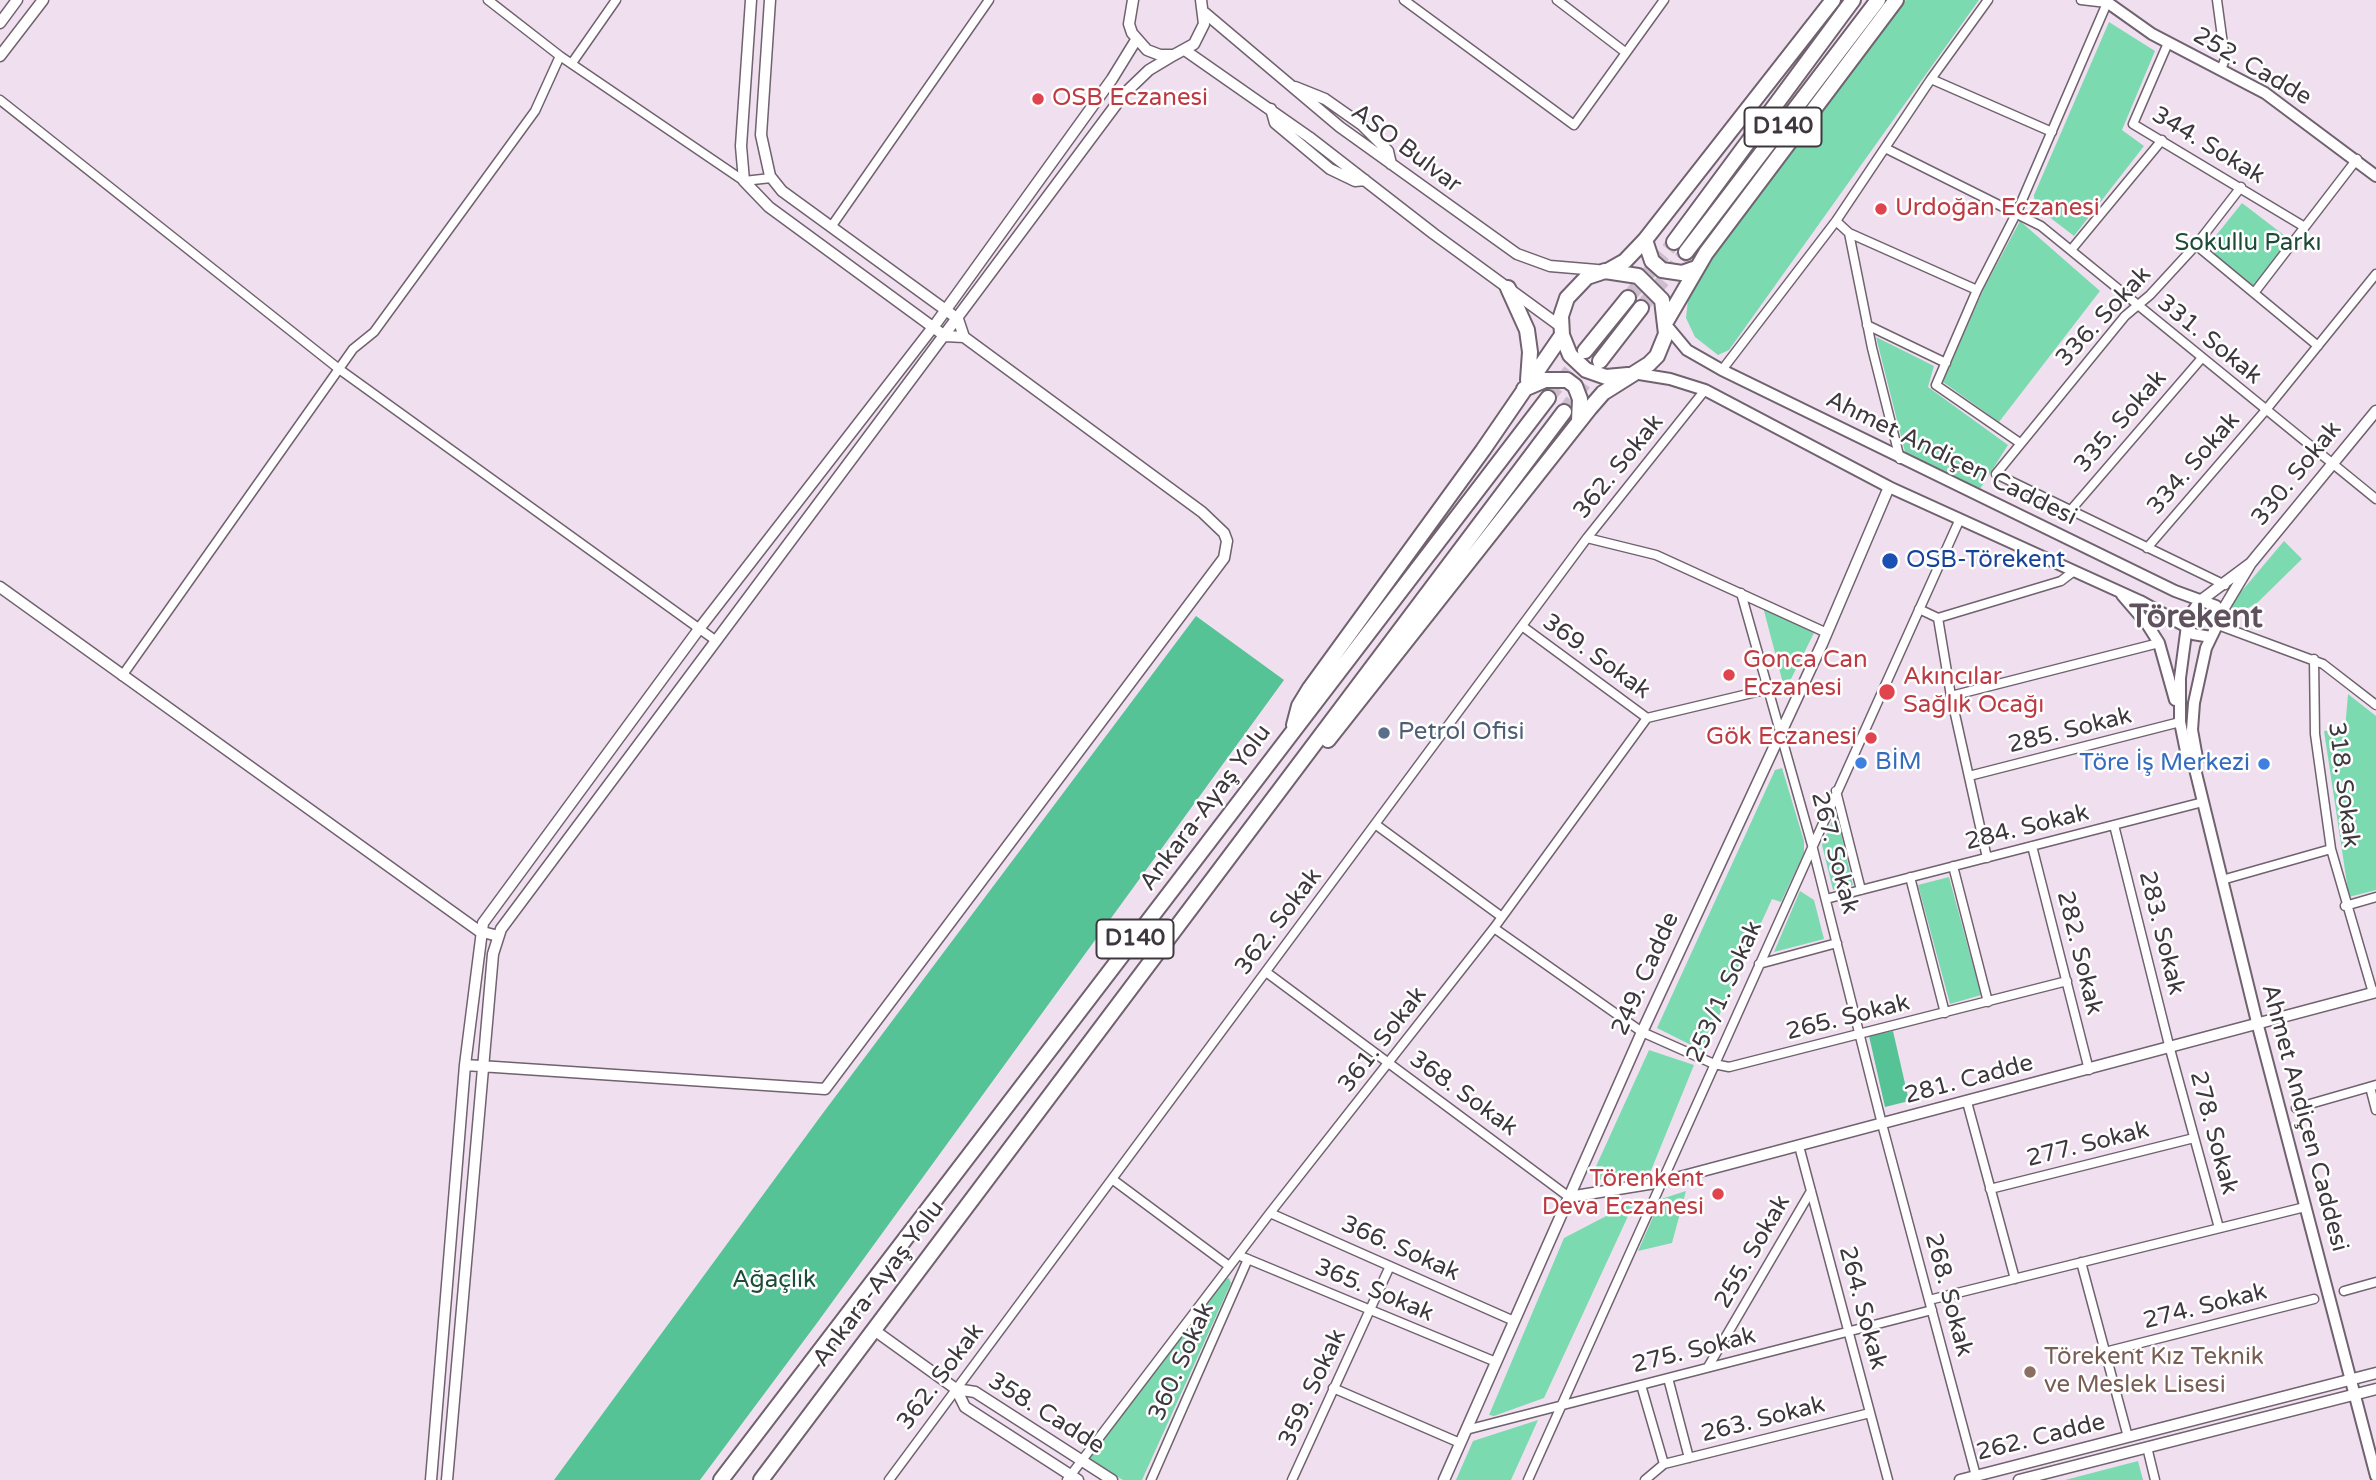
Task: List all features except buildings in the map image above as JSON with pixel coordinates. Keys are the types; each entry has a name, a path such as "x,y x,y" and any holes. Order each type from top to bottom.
{"highway":[{"path":"1630,374 1606,377 1586,370 1570,355 1561,330 1563,307 1572,290 1587,277 1625,261 1645,240 1833,0"},
{"name":"D140","path":"1674,242 1853,0"},
{"name":"D140","path":"1686,252 1878,0"},
{"path":"1307,754 1330,739 1603,393 1657,356 1667,323 1696,268 1896,0"},
{"path":"1645,240 1652,261 1662,270 1682,273 1696,268"},
{"path":"1607,270 1628,272 1648,282 1662,300 1667,323"},
{"path":"1508,288 1527,330 1530,352 1525,387"},
{"path":"1586,351 1628,298"},
{"path":"1600,361 1641,308"},
{"path":"1292,733 1299,706 1310,688 1525,387 1561,330"},
{"path":"1525,387 1555,378 1572,383 1580,398 1578,422"},
{"name":"Ankara-Ayaş Yolu","path":"721,1480 1548,398"},
{"name":"Ankara-Ayaş Yolu","path":"761,1480 1564,412"}],"main road":[{"name":"252. Cadde","path":"2106,1 2168,43 2265,93 2357,159 2376,176"},
{"name":"Ahmet Andiçen Caddesi","path":"1667,323 1687,350 1722,370 1900,459 2200,601 2192,609 2180,666 2180,722 2188,761 2195,769"},
{"name":"Ahmet Andiçen Caddesi","path":"1630,374 1670,379 1705,390 1889,487 2074,571 2187,627"},
{"path":"2120,593 2147,624 2159,643 2180,722"},
{"path":"2200,601 2211,603 2221,613"},
{"name":"Ahmet Andiçen Caddesi","path":"2221,613 2203,659 2193,716 2195,769 2258,1026 2376,1476"},
{"path":"2187,627 2199,636 2211,637"}],"street":[{"path":"0,23 17,0"},
{"path":"0,57 43,0"},
{"path":"465,1065 825,1089 1224,558 1227,541 1224,533 1202,512 964,337 945,336 769,207 744,181 560,55 488,0"},
{"path":"572,63 616,0"},
{"path":"744,181 741,145 751,0"},
{"path":"770,0 761,135 766,168 771,178 782,191 958,319 964,337"},
{"path":"831,227 989,0"},
{"path":"447,1480 493,954 498,936 715,640 1124,94 1149,70 1186,51 1201,35 1205,13 1200,0"},
{"path":"1404,0 1574,125 1664,0"},
{"path":"1557,0 1625,52"},
{"path":"1722,370 1836,222 1931,79 1988,0"},
{"path":"2020,443 1936,385 1977,290 2017,212 2106,1 2081,0"},
{"path":"2217,0 2225,60 2221,70"},
{"path":"1129,2 1129,24 1136,40 1153,54 1174,55"},
{"name":"ASO Bulvar","path":"1205,13 1291,87 1391,164 1517,254 1550,266 1607,270"},
{"path":"431,1480 465,1065 479,931 699,629 946,310 1112,79 1136,40"},
{"name":"344. Sokak","path":"2168,43 2133,124 2303,226"},
{"name":"ASO Bulvar","path":"1186,51 1271,109 1561,330"},
{"path":"122,676 353,349 373,332 534,111 560,55"},
{"path":"1931,79 2052,132"},
{"path":"0,100 339,369 715,640"},
{"path":"2070,250 2162,141"},
{"name":"331. Sokak","path":"1885,148 2041,226 2376,499"},
{"path":"2254,293 2357,159"},
{"path":"744,181 771,178"},
{"name":"336. Sokak","path":"2070,511 1996,474 2136,305 2150,295 2196,245 2241,187"},
{"path":"1836,222 1849,233 1977,290"},
{"path":"1849,233 1867,325 1900,459"},
{"path":"2196,245 2318,346"},
{"name":"334. Sokak","path":"2147,548 2265,411 2376,274"},
{"path":"1867,325 1946,363"},
{"name":"335. Sokak","path":"2070,511 2201,359"},
{"name":"362. Sokak","path":"889,1480 1587,538 1705,390"},
{"name":"330. Sokak","path":"2221,613 2251,563 2376,411"},
{"name":"249. Cadde","path":"1444,1480 1642,1032 1780,728 1827,633 1889,487"},
{"path":"2070,511 2225,584"},
{"name":"253/1. Sokak","path":"1528,1480 1959,521"},
{"path":"1587,538 1656,555 1827,633"},
{"name":"330. Sokak","path":"2200,601 2251,563"},
{"path":"1919,609 1938,618 2061,581 2074,571"},
{"path":"0,587 479,931 498,936"},
{"name":"267. Sokak","path":"1741,593 1812,845 1882,1124"},
{"path":"1938,618 1951,696 1987,858"},
{"path":"2218,625 2314,659 2330,668 2376,705"},
{"name":"369. Sokak","path":"1522,626 1647,718"},
{"path":"1951,696 2159,643"},
{"name":"318. Sokak","path":"2314,659 2315,734 2331,849 2374,993"},
{"path":"1647,718 1769,689"},
{"name":"361. Sokak","path":"1072,1478 1080,1460 1494,928 1647,718"},
{"name":"285. Sokak","path":"1969,776 2180,722"},
{"path":"1836,791 1861,890"},
{"name":"284. Sokak","path":"1826,899 2203,802"},
{"path":"1375,824 1502,917"},
{"name":"283. Sokak","path":"2114,825 2170,1049"},
{"name":"282. Sokak","path":"2032,846 2089,1070"},
{"path":"2222,880 2331,849"},
{"path":"1954,866 1988,1002"},
{"path":"1910,877 1945,1013"},
{"path":"2346,906 2376,897"},
{"name":"265. Sokak","path":"1494,928 1642,1032 1714,1064 1736,1066 2067,981"},
{"path":"1759,964 1837,943"},
{"name":"368. Sokak","path":"1266,972 1569,1197"},
{"name":"281. Cadde","path":"1569,1197 1661,1182 2258,1026 2374,993"},
{"name":"278. Sokak","path":"2170,1049 2219,1228"},
{"path":"2296,1108 2373,1086 2376,1110"},
{"path":"1967,1102 2015,1279"},
{"name":"268. Sokak","path":"1882,1124 1976,1478"},
{"name":"277. Sokak","path":"1990,1189 2194,1138"},
{"name":"264. Sokak","path":"1799,1146 1888,1480"},
{"path":"1112,1179 1229,1266"},
{"name":"255. Sokak","path":"1708,1367 1811,1191"},
{"path":"1929,1300 2305,1207"},
{"name":"366. Sokak","path":"1270,1213 1514,1321"},
{"name":"365. Sokak","path":"1238,1255 1496,1362"},
{"name":"360. Sokak","path":"1151,1480 1248,1259"},
{"path":"2081,1262 2129,1437"},
{"name":"359. Sokak","path":"1292,1480 1390,1266"},
{"path":"2344,1291 2376,1282"},
{"name":"274. Sokak","path":"2105,1352 2314,1299"},
{"name":"275. Sokak","path":"1466,1430 1932,1310"},
{"name":"358. Cadde","path":"874,1330 956,1389 975,1392 1112,1480"},
{"name":"262. Cadde","path":"1960,1480 2376,1373"},
{"path":"1668,1378 1689,1458"},
{"path":"1641,1385 1664,1464 1646,1480"},
{"path":"1333,1388 1460,1443"},
{"name":"358. Cadde","path":"956,1389 965,1407 1072,1478"},
{"name":"262. Cadde","path":"2020,1480 2047,1477 2147,1447 2376,1389"},
{"name":"263. Sokak","path":"1664,1464 1870,1413"},
{"path":"2147,1447 2155,1480"}],"green space":[{"path":"1906,0 1979,0 1729,350 1718,355 1695,337 1686,318 1688,299 1697,279"},
{"path":"2109,22 2155,51 2122,130 2144,146 2074,236 2035,206 2034,195"},
{"name":"Sokullu Parkı","path":"2242,203 2289,239 2253,286 2206,248"},
{"path":"2020,221 2100,291 1999,422 1943,382 1984,288"},
{"path":"1876,337 1934,366 1928,387 2008,445 1980,489 1905,452"},
{"path":"2284,541 2302,559 2256,604 2236,614 2230,605"},
{"path":"1763,607 1814,633 1785,691"},
{"name":"Ağaçlık","path":"1196,616 1284,680 817,1323 700,1480 554,1480 823,1113"},
{"path":"2348,694 2376,716 2376,890 2349,897 2324,731 2345,729"},
{"path":"1782,768 1804,841 1804,853 1781,902 1772,899 1703,1051 1657,1028 1775,770"},
{"path":"1836,812 1853,885 1833,890 1822,845"},
{"path":"1949,877 1981,995 1950,1004 1918,885"},
{"path":"1800,891 1814,900 1824,939 1774,952"},
{"path":"1893,1031 1909,1101 1885,1107 1869,1036"},
{"path":"1649,1050 1694,1065 1650,1173 1598,1180 1593,1173"},
{"path":"1686,1191 1672,1243 1638,1251 1661,1199"},
{"path":"1635,1201 1544,1398 1494,1416 1489,1415 1564,1238"},
{"path":"1229,1278 1231,1283 1142,1480 1123,1480 1089,1460 1223,1280"},
{"path":"1538,1420 1511,1480 1456,1480 1473,1441"},
{"path":"2138,1461 2143,1480 2065,1480"}],"tunnel":[{"path":"1628,298 1674,242"},
{"path":"1641,308 1686,252"},
{"path":"1548,398 1585,352"},
{"path":"1564,412 1598,364"}],"place":[{"name":"OSB Eczanesi","path":"1038,99"},
{"name":"Urdoğan Eczanesi","path":"1881,209"},
{"name":"OSB-Törekent","path":"1890,561"},
{"name":"Gonca Can Eczanesi","path":"1729,675"},
{"name":"Akıncılar Sağlık Ocağı","path":"1887,692"},
{"name":"Petrol Ofisi","path":"1384,733"},
{"name":"Gök Eczanesi","path":"1871,738"},
{"name":"BİM","path":"1861,763"},
{"name":"Töre İş Merkezi","path":"2264,764"},
{"name":"Törenkent Deva Eczanesi","path":"1718,1194"},
{"name":"Törekent Kız Teknik ve Meslek Lisesi","path":"2030,1372"}],"district":[{"name":"Törekent","path":"2196,619"}]}
